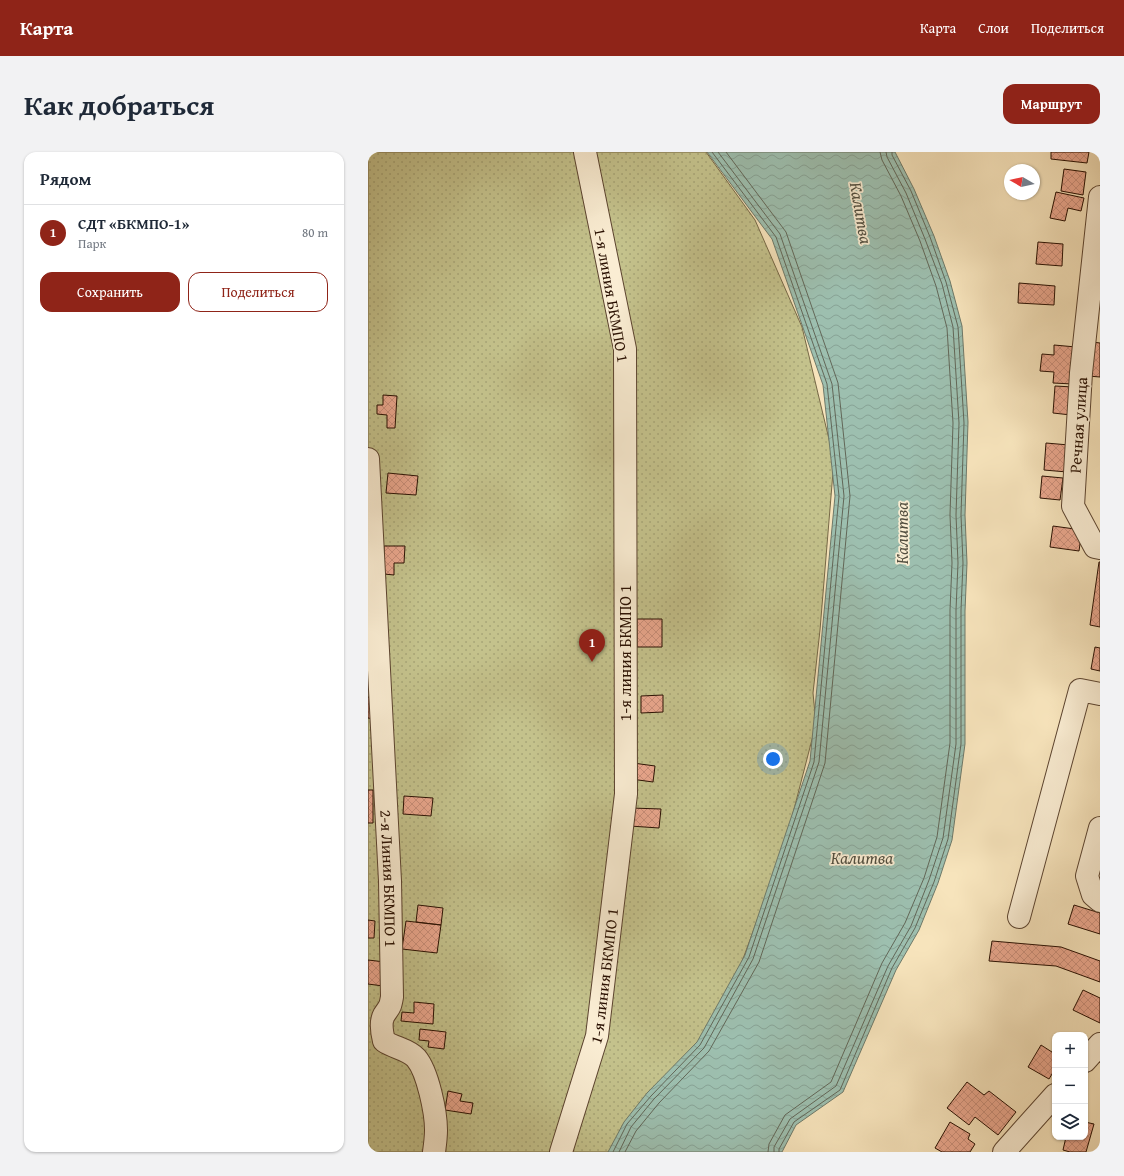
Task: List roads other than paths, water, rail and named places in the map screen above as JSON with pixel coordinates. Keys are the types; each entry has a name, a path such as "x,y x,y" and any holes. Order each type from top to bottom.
{"street":[{"name":"1-я линия БКМПО 1","path":"561,1152 597,1036 626,794 625,350 585,152"},
{"name":"Речная улица","path":"1100,197 1081,374 1073,506 1096,547 1100,548"},
{"name":"2-я Линия БКМПО 1","path":"368,459 390,881 392,997 390,1008 376,1017 384,1041 391,1046 405,1049 417,1059 429,1085 436,1130 434,1152"},
{"path":"1019,917 1080,690 1100,694"},
{"path":"1100,828 1087,876 1093,895 1100,901"},
{"path":"1088,1058 1100,1044"},
{"path":"1004,1152 1052,1098"}],"water":[{"name":"Калитва","path":"707,152 895,152 914,189 934,236 950,281 962,326 968,422 965,515 967,563 965,611 965,744 952,840 938,883 919,930 896,970 843,1092 796,1125 782,1152 608,1152 624,1122 647,1093 697,1042 745,955 810,761 835,496 823,385 772,239"}],"place":[{"name":"СДТ «БКМПО-1»","path":"592,662"}]}
